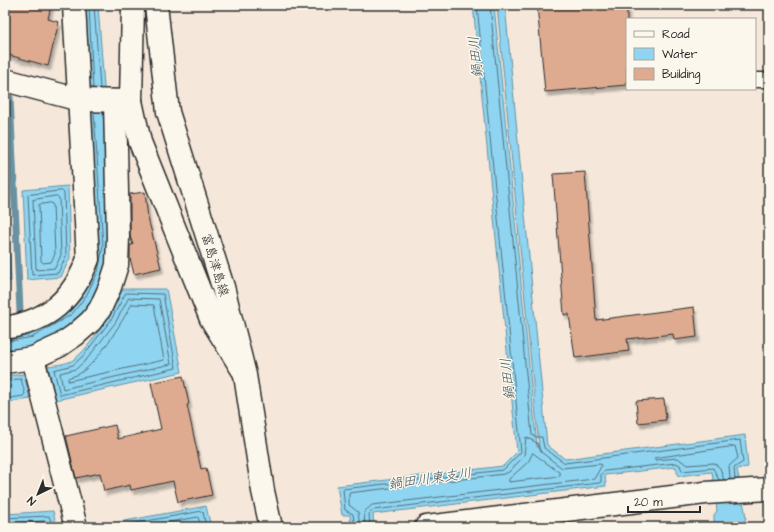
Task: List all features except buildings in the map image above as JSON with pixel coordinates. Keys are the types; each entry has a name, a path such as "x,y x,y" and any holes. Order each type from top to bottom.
{"street":[{"path":"5,328 25,325 52,311 73,289 82,275 88,258 74,5"},
{"path":"5,362 33,358 59,346 75,335 100,309 110,287 117,266 118,101 133,5"},
{"name":"富島津島線","path":"156,5 168,112 223,287 245,375 271,527"},
{"path":"5,80 80,100 118,101"},
{"path":"118,101 140,142 211,319 245,375"},
{"path":"33,358 76,527"},
{"path":"426,527 712,492 760,489"}],"lane":[{"path":"756,80 769,80"}],"water":[{"path":"85,5 98,5 107,127 111,261 93,310 48,343 5,356 5,338 31,333 69,311 83,294 94,271 99,246 90,124"},
{"name":"鍋田川東支川","path":"473,5 494,5 537,447 539,447 497,5 505,5 547,445 565,459 745,435 748,467 737,469 746,517 743,527 714,527 714,515 717,511 712,472 678,476 676,467 605,475 606,486 373,514 374,527 351,527 350,515 342,515 337,486 503,466 517,452"},
{"path":"68,186 70,258 61,277 27,280 23,190"},
{"path":"5,192 11,281 5,282"},
{"path":"123,289 166,289 182,372 56,400 48,366 73,360 87,347 101,327"},
{"path":"24,374 30,399 5,403 5,376"},
{"path":"206,506 211,527 92,527"},
{"path":"53,511 57,527 5,527 5,514"}],"waterway":[{"path":"10,98 20,311"}],"water label":[{"name":"鍋田川","path":"476,57"},
{"name":"鍋田川","path":"508,379"}]}
